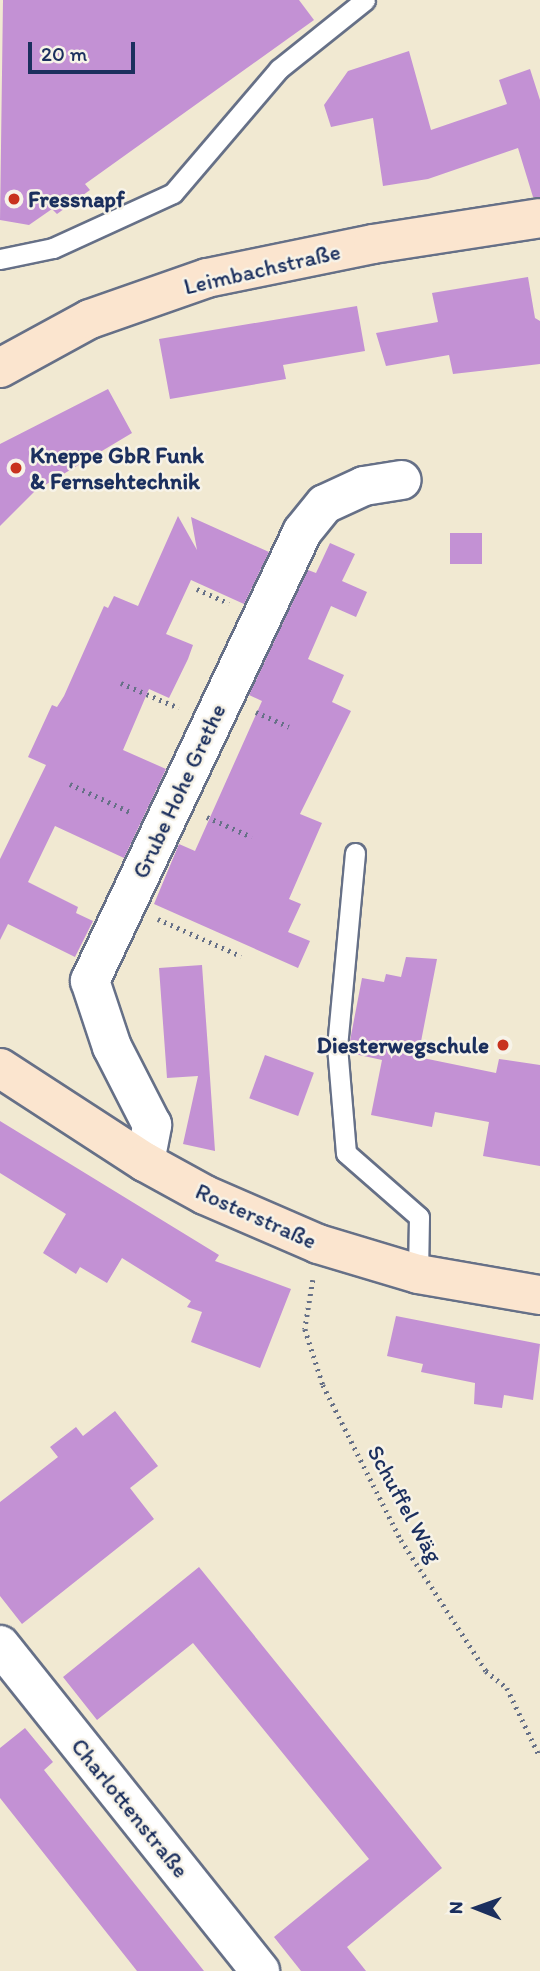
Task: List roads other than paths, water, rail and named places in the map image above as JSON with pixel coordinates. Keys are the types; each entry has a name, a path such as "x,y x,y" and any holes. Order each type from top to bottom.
{"street":[{"name":"Leimbachstraße","path":"0,368 90,319 207,278 360,246 540,218"},
{"name":"Grube Hohe Grethe","path":"145,1162 152,1125 112,1047 90,981 302,532 325,504 364,486 402,480"},
{"name":"Rosterstraße","path":"0,1068 145,1162 205,1195 318,1244 418,1274 540,1296"},
{"name":"Charlottenstraße","path":"0,1645 260,1971"}],"lane":[{"path":"0,259 53,248 173,193 279,69 365,0"},
{"path":"355,853 337,1046 346,1153 419,1217 418,1274"}],"place":[{"name":"Fressnapf","path":"14,199"},
{"name":"Kneppe GbR Funk & Fernsehtechnik","path":"16,468"},
{"name":"Diesterwegschule","path":"503,1045"}]}
